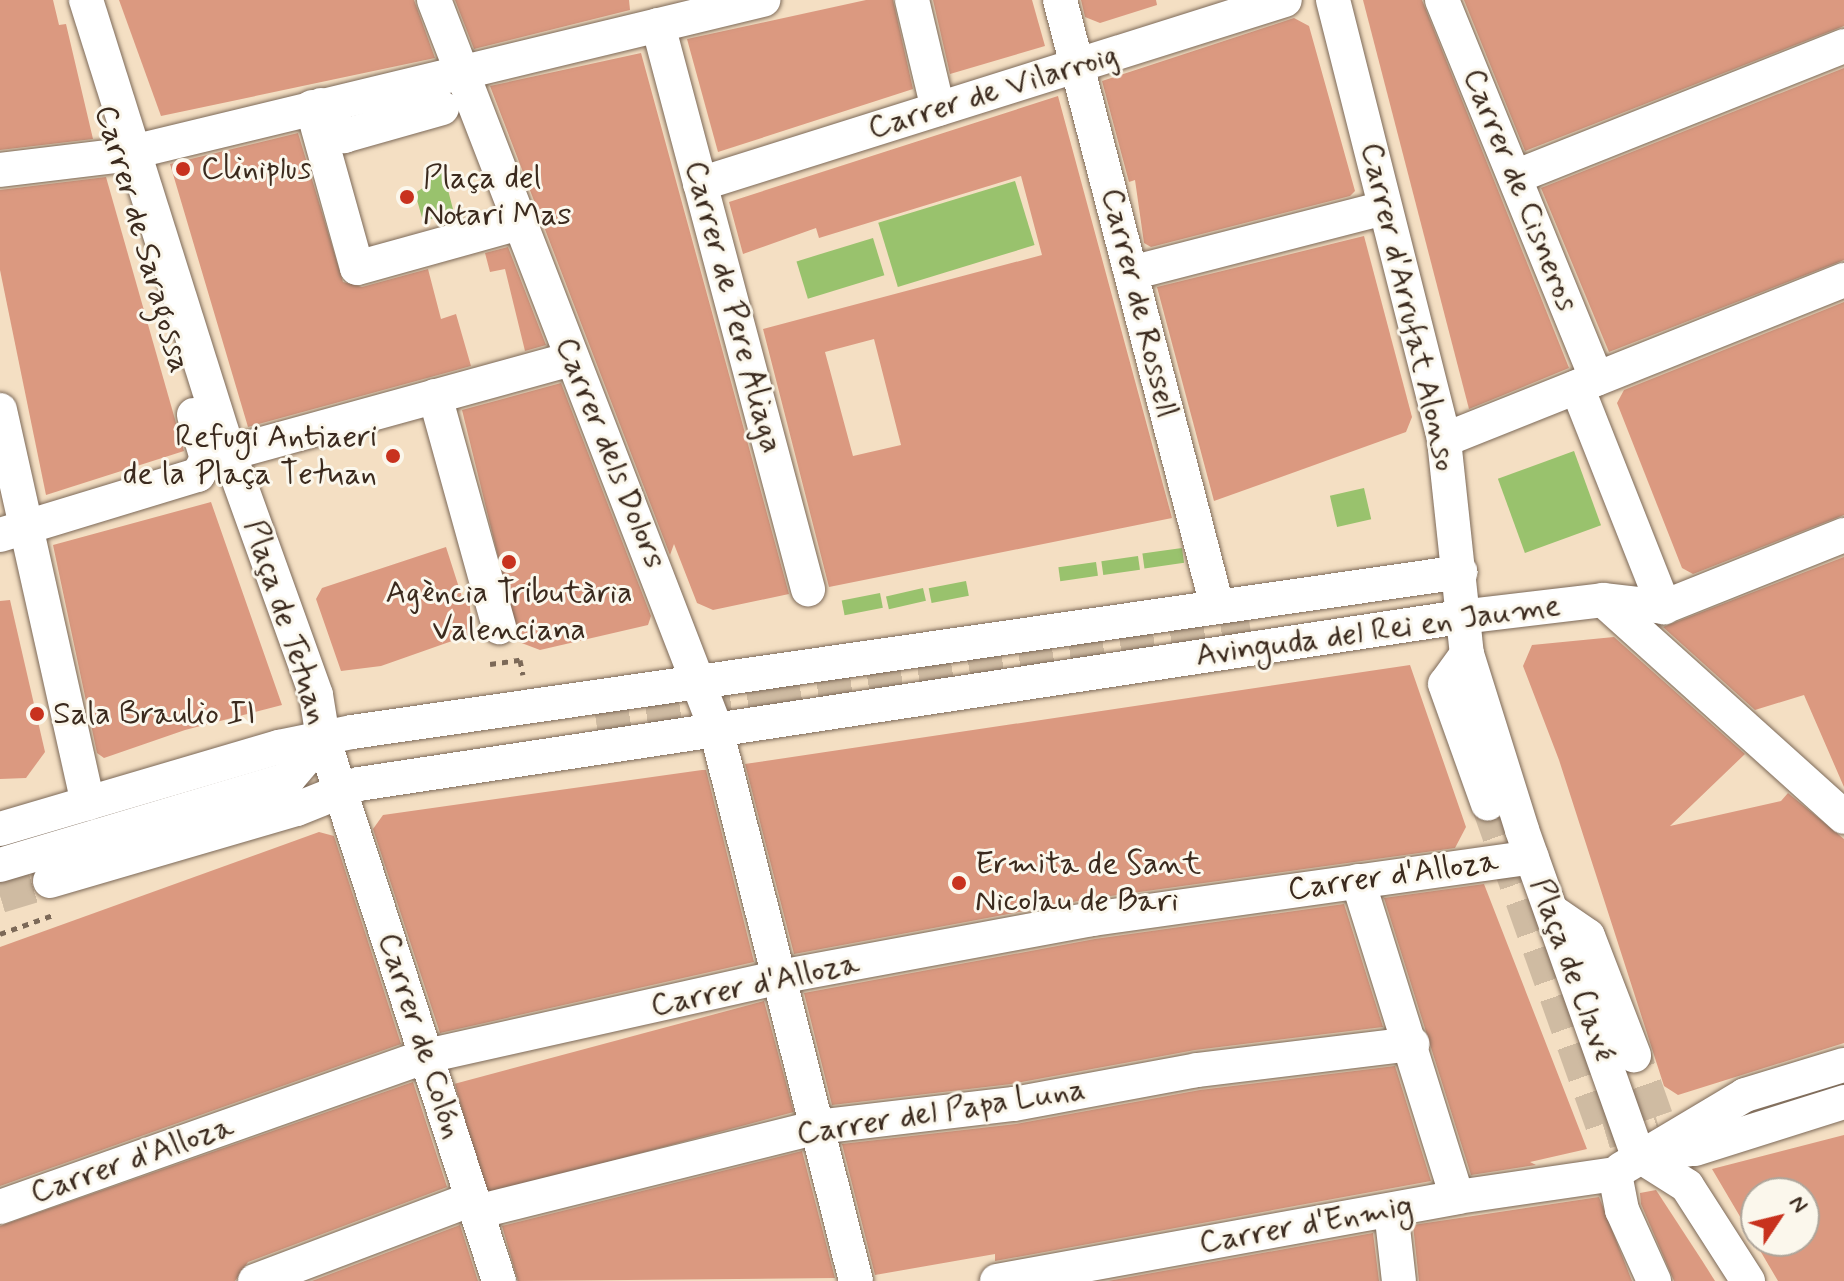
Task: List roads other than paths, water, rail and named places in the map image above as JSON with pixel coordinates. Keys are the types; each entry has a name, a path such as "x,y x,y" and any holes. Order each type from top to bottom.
{"street":[{"name":"Carrer de Saragossa","path":"74,0 131,151"},
{"name":"Carrer de Saragossa","path":"86,0 218,459"},
{"name":"Carrer de Saragossa","path":"97,0 131,151"},
{"path":"317,106 357,268 519,223 457,88 434,0"},
{"path":"366,114 658,25 763,0"},
{"path":"912,0 938,109"},
{"name":"Carrer de Rossell","path":"1060,0 1191,507 1239,617"},
{"name":"Carrer de Vilarroig","path":"700,184 1077,65 1236,7 1285,0"},
{"name":"Carrer d'Arrufat Alonso","path":"1333,0 1444,440 1461,572 1461,617"},
{"name":"Carrer de Cisneros","path":"1442,0 1515,177 1587,383"},
{"name":"Carrer de Pere Aliaga","path":"658,25 808,589"},
{"path":"1515,177 1844,46"},
{"path":"0,170 131,151 317,106 457,88"},
{"path":"1131,273 1385,208"},
{"name":"Carrer dels Dolors","path":"519,223 668,597 696,685"},
{"path":"1444,440 1844,280"},
{"path":"13,531 218,459 571,359"},
{"path":"1587,383 1664,607 1844,535"},
{"path":"435,396 499,627"},
{"path":"0,410 13,531 73,738 88,803"},
{"name":"Plaça de Tetuan","path":"218,459 316,695 323,738 341,791"},
{"name":"Avinguda del Rei en Jaume","path":"0,829 224,763 323,738 696,685 1239,617 1373,582 1461,572"},
{"path":"1603,600 1844,817"},
{"name":"Avinguda del Rei en Jaume","path":"236,811 500,762 1461,617 1603,600 1664,607"},
{"path":"1239,617 1335,615 1377,630"},
{"name":"Plaça de Clavé","path":"1461,617 1467,654 1532,857 1553,912 1626,1164 1622,1210 1654,1281"},
{"path":"1467,654 1445,684 1488,804"},
{"path":"696,685 716,729 856,1281"},
{"path":"492,713 530,725 596,723 534,740 500,762"},
{"path":"427,722 422,747 431,773"},
{"path":"50,881 236,811 288,779 323,738"},
{"path":"224,763 236,811"},
{"name":"Carrer de Colón","path":"341,791 499,1281"},
{"path":"0,865 236,811"},
{"name":"Carrer d'Alloza","path":"0,1207 427,1056 779,977 1092,919 1532,857"},
{"path":"1358,881 1412,1044 1457,1197"},
{"path":"1553,912 1588,936 1634,1055"},
{"name":"Carrer del Papa Luna","path":"255,1281 474,1206 817,1127 1014,1104 1197,1070 1412,1044"},
{"path":"1626,1164 1745,1095 1844,1065"},
{"name":"Carrer d'Enmig","path":"997,1281 1626,1164 1695,1149 1844,1102"},
{"path":"1626,1164 1687,1186 1748,1281"},
{"path":"1391,1210 1399,1281"}],"tunnel":[{"path":"768,703 1250,628"},
{"path":"595,715 793,685"},
{"path":"1488,804 1605,1132 1656,1117 1634,1055"},
{"path":"0,896 50,881"}],"place":[{"name":"Cliniplus","path":"183,169"},
{"name":"Plaça del Notari Mas","path":"407,197"},
{"name":"Refugi Antiaeri de la Plaça Tetuan","path":"393,456"},
{"name":"Agència Tributària Valenciana","path":"509,562"},
{"name":"Sala Braulio II","path":"37,714"},
{"name":"Ermita de Sant Nicolau de Bari","path":"959,883"}]}
